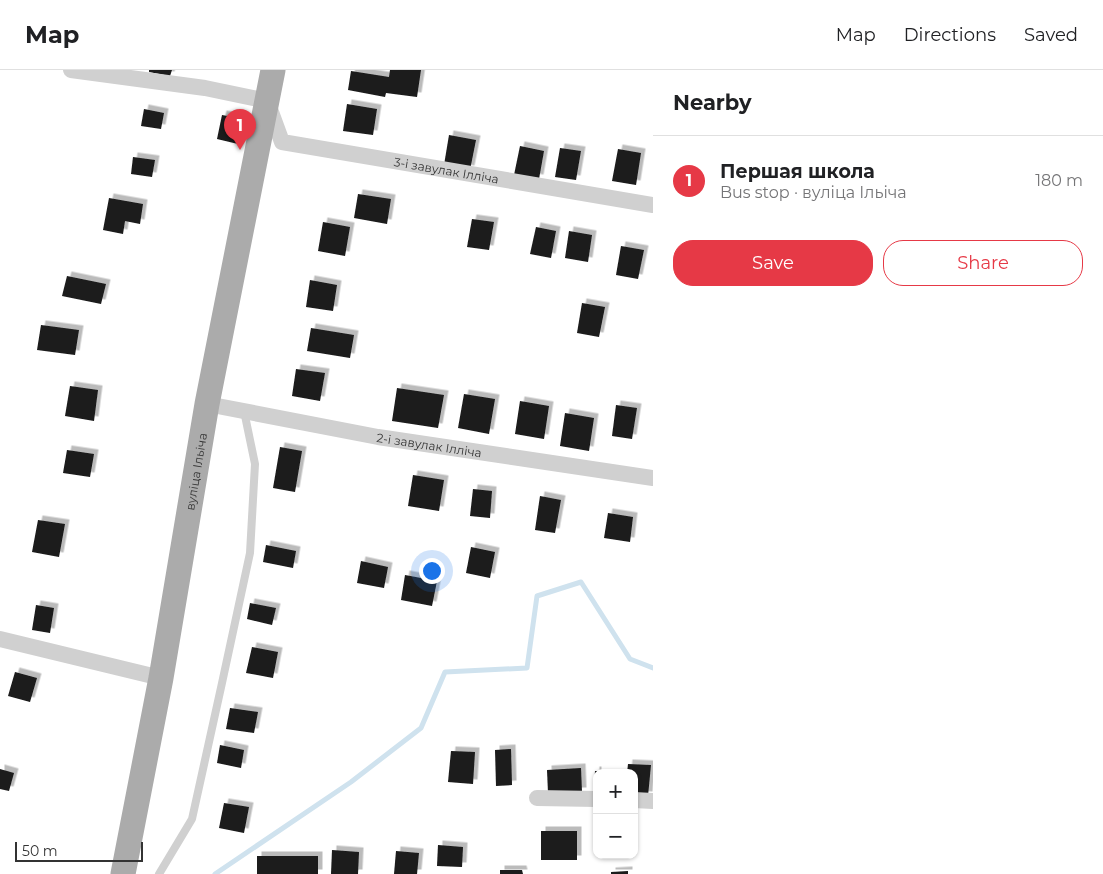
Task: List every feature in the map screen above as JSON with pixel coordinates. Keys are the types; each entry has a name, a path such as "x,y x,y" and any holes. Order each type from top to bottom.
{"main road":[{"name":"вуліца Ільіча","path":"124,874 161,678 207,404 272,70"}],"street":[{"path":"71,70 205,88 267,101"},
{"name":"3-і завулак Ілліча","path":"267,101 282,142 653,205"},
{"name":"2-і завулак Ілліча","path":"207,404 378,438 653,478"},
{"path":"0,639 161,678"},
{"path":"537,798 593,799"},
{"path":"638,800 653,801"}],"lane":[{"path":"159,874 192,819 250,554 256,464 244,411"}],"building":[{"path":"149,70 172,70 170,76 149,72"},
{"path":"390,70 421,70 417,97 386,93 385,97 348,90 351,71 389,77"},
{"path":"347,104 377,109 373,135 343,131"},
{"path":"144,109 164,113 161,129 141,126"},
{"path":"222,115 243,119 238,144 217,139"},
{"path":"449,135 476,140 470,170 444,165"},
{"path":"520,146 544,151 539,179 514,175"},
{"path":"560,148 581,151 576,180 555,177"},
{"path":"618,149 641,153 636,185 612,181"},
{"path":"133,157 155,160 152,177 131,174"},
{"path":"358,194 391,199 387,224 354,218"},
{"path":"109,198 143,204 140,224 125,221 123,234 103,230"},
{"path":"472,219 494,222 489,250 467,247"},
{"path":"323,222 350,227 345,256 318,251"},
{"path":"536,227 556,231 551,258 530,254"},
{"path":"569,231 592,235 588,262 565,258"},
{"path":"621,246 644,250 638,279 616,275"},
{"path":"67,276 106,284 101,304 62,296"},
{"path":"310,280 337,285 333,311 306,307"},
{"path":"582,303 605,307 599,337 577,333"},
{"path":"41,325 79,330 75,355 37,350"},
{"path":"311,328 354,335 350,358 307,351"},
{"path":"296,369 325,373 320,401 292,396"},
{"path":"70,386 98,390 94,421 65,416"},
{"path":"397,388 444,395 438,428 392,421"},
{"path":"464,394 495,399 489,434 458,428"},
{"path":"520,401 549,406 544,439 515,434"},
{"path":"616,405 637,408 632,439 612,436"},
{"path":"565,413 594,418 589,451 560,446"},
{"path":"280,447 302,451 295,492 273,488"},
{"path":"67,450 94,454 90,477 63,473"},
{"path":"413,475 444,480 439,511 408,506"},
{"path":"473,489 492,491 490,518 470,516"},
{"path":"540,496 561,500 555,533 535,530"},
{"path":"608,513 633,517 630,542 604,538"},
{"path":"38,520 65,524 59,557 32,552"},
{"path":"266,545 296,551 293,568 263,562"},
{"path":"471,547 495,552 490,578 466,573"},
{"path":"361,561 388,567 384,588 357,583"},
{"path":"405,575 437,581 432,606 401,600"},
{"path":"250,603 276,608 272,625 247,619"},
{"path":"36,605 54,608 50,633 32,630"},
{"path":"252,647 278,652 273,678 246,673"},
{"path":"15,672 37,678 30,702 8,696"},
{"path":"230,708 258,712 254,733 226,729"},
{"path":"220,745 244,750 241,768 217,763"},
{"path":"511,749 512,785 496,786 495,750"},
{"path":"451,751 475,752 473,784 448,782"},
{"path":"628,764 651,765 648,796 638,795 638,769 627,769"},
{"path":"581,768 582,792 548,793 547,770"},
{"path":"0,769 14,773 9,791 0,789"},
{"path":"224,803 249,807 244,833 219,828"},
{"path":"541,831 577,831 577,860 541,860"},
{"path":"438,845 463,847 462,867 437,866"},
{"path":"332,850 359,852 358,874 331,874"},
{"path":"396,851 419,853 417,874 394,874"},
{"path":"257,856 318,856 318,874 257,874"},
{"path":"500,870 522,870 523,874 500,874"},
{"path":"628,871 628,874 611,874 611,872"}],"waterway":[{"path":"215,874 351,782 421,728 445,672 527,668 537,596 581,582 630,659 653,668"}],"place":[{"name":"Першая школа","path":"240,150"}]}
